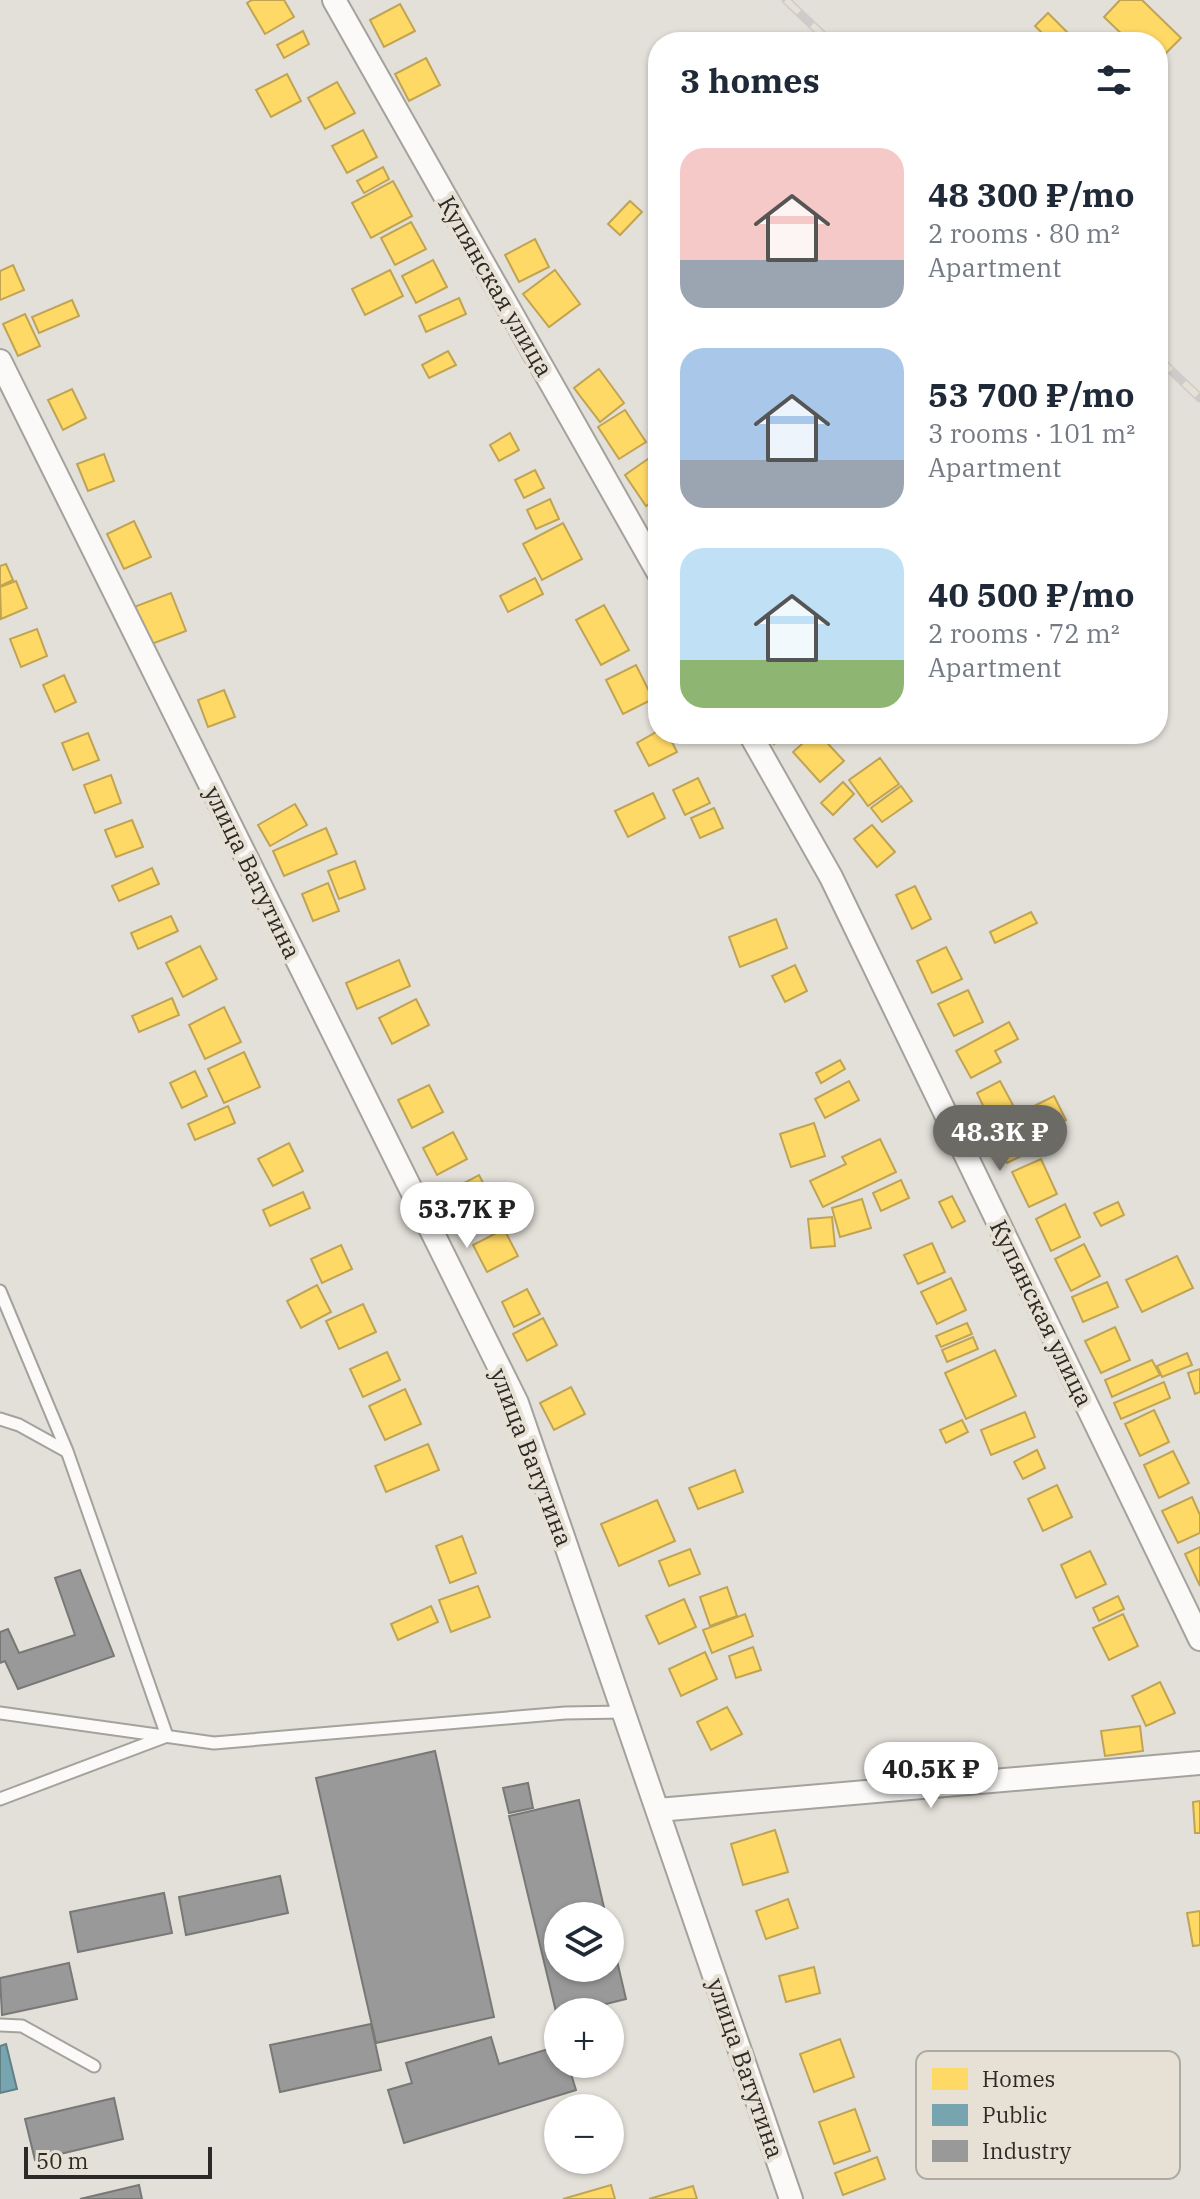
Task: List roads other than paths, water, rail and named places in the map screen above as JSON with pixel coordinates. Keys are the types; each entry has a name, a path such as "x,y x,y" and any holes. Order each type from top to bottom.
{"street":[{"name":"Купянская улица","path":"334,0 648,554"},
{"name":"улица Ватутина","path":"0,361 517,1403 791,2199"},
{"name":"Купянская улица","path":"756,744 831,877 1200,1639"},
{"path":"658,1810 1200,1763"}],"lane":[{"path":"0,1291 67,1451 167,1736"},
{"path":"0,1419 19,1425 67,1451"},
{"path":"0,1713 214,1743 565,1713 624,1712"},
{"path":"0,1799 167,1736"},
{"path":"0,2025 22,2026 94,2066"}],"railway":[{"path":"786,0 820,32"},
{"path":"1168,368 1200,398"}]}
